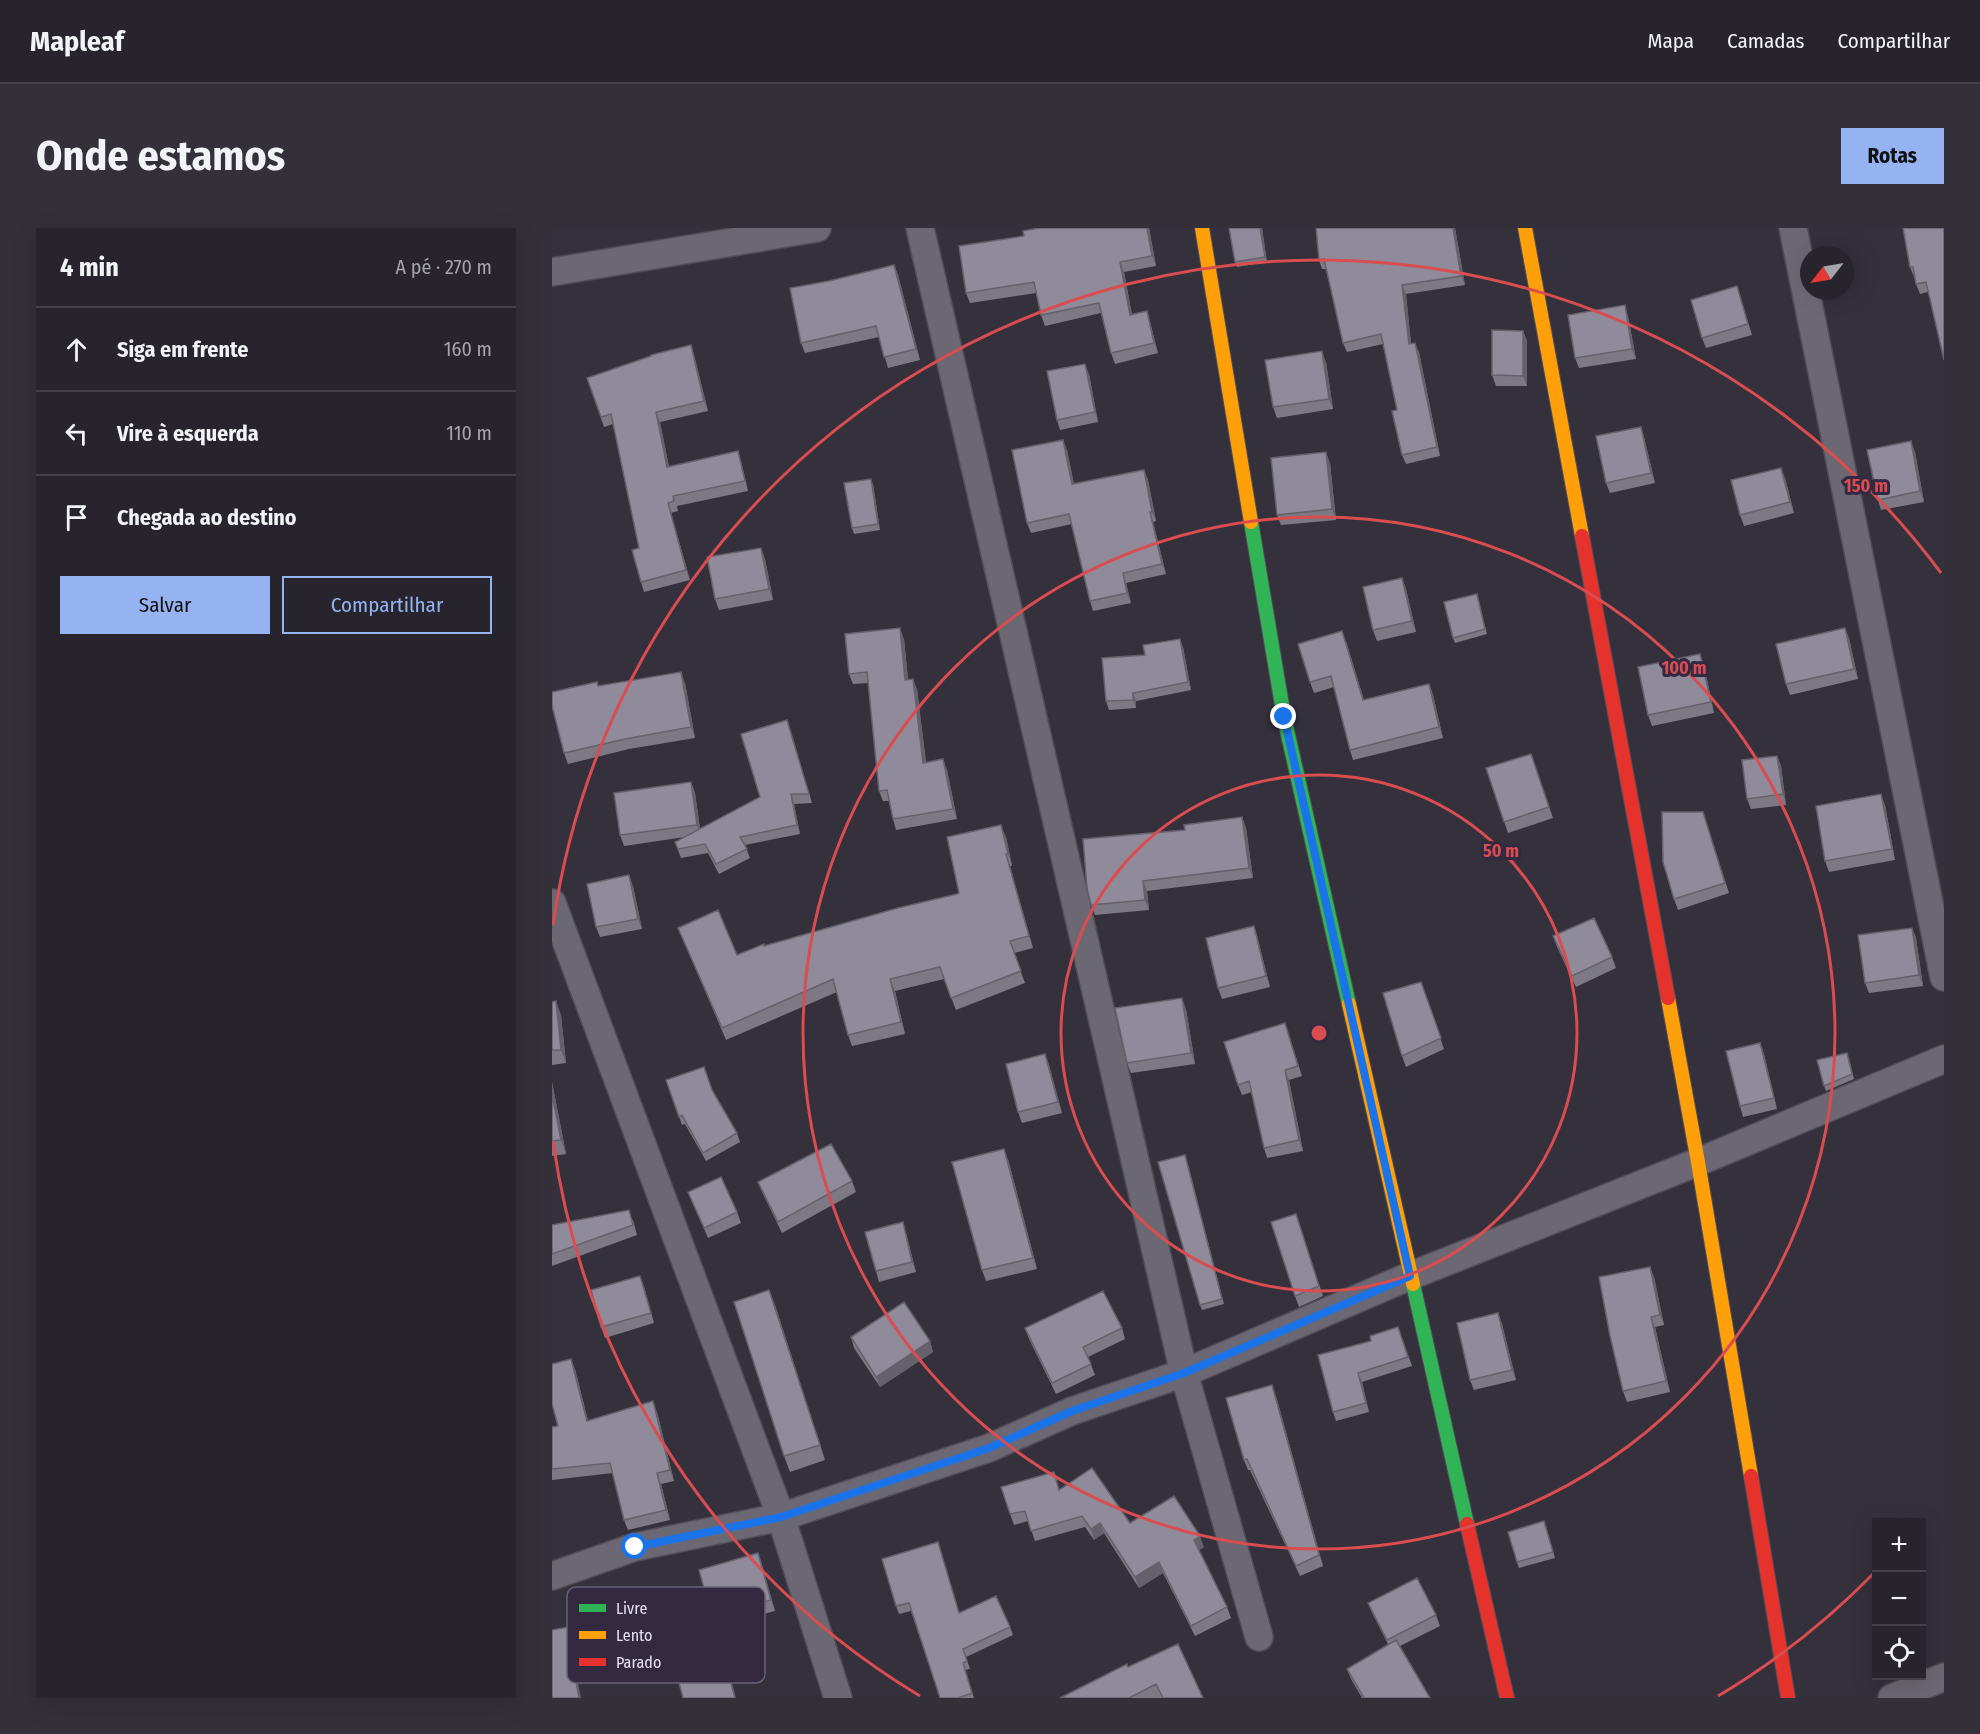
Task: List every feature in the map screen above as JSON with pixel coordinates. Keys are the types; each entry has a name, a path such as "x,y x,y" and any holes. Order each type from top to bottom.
{"street":[{"path":"552,272 817,228"},
{"path":"920,228 1184,1373 1259,1637"},
{"path":"1202,228 1284,717 1507,1698"},
{"path":"1525,228 1698,1162 1788,1698"},
{"path":"1793,228 1944,977"},
{"path":"552,903 781,1517 838,1698"},
{"path":"552,1576 635,1547 781,1517 989,1448 1072,1411 1184,1373 1410,1276 1698,1162 1944,1059"},
{"path":"1892,1698 1944,1677"}],"building":[{"path":"1039,228 1147,228 1152,256 1120,262 1130,315 1147,311 1154,343 1111,353 1099,303 1041,315 1034,282 966,293 959,246 1024,236 1023,231"},
{"path":"1229,228 1260,228 1265,257 1235,262"},
{"path":"1316,228 1453,228 1461,276 1402,285 1409,344 1415,343 1437,447 1402,455 1392,411 1397,410 1381,334 1343,343 1324,259 1319,260"},
{"path":"1903,228 1944,228 1944,360 1926,282 1916,284 1913,267 1910,267"},
{"path":"894,265 916,349 884,357 876,326 801,343 790,288"},
{"path":"1737,286 1748,324 1702,338 1691,300"},
{"path":"1625,305 1632,349 1575,358 1568,315"},
{"path":"1492,330 1523,331 1523,376 1492,375"},
{"path":"691,345 704,401 656,412 667,467 738,451 745,481 673,496 674,501 668,503 686,570 641,582 632,550 639,548 611,414 601,417 587,378 651,355"},
{"path":"1322,351 1329,399 1273,407 1265,360"},
{"path":"1085,364 1095,412 1057,420 1047,371"},
{"path":"1641,427 1651,473 1606,483 1596,436"},
{"path":"1063,440 1072,484 1144,470 1152,512 1150,512 1162,564 1123,573 1127,593 1090,601 1069,514 1027,523 1012,450"},
{"path":"1911,441 1920,491 1878,500 1867,450"},
{"path":"1326,452 1332,509 1277,515 1271,458"},
{"path":"1781,468 1790,502 1740,515 1731,480"},
{"path":"871,479 878,524 852,528 844,483"},
{"path":"761,548 769,589 715,599 707,557"},
{"path":"1402,578 1412,621 1373,630 1363,587"},
{"path":"1477,594 1485,629 1453,638 1444,602"},
{"path":"900,628 905,680 913,679 923,763 943,759 953,809 893,819 887,790 879,791 867,672 849,674 845,634"},
{"path":"1845,628 1854,669 1786,684 1776,644"},
{"path":"1342,631 1363,700 1429,684 1439,727 1350,750 1331,676 1310,682 1298,644"},
{"path":"1180,639 1188,682 1133,693 1133,700 1106,701 1102,658 1145,655 1143,645"},
{"path":"1700,654 1711,702 1648,715 1638,667"},
{"path":"681,672 691,727 564,753 552,706 552,692 597,682 598,686"},
{"path":"787,720 809,794 791,794 797,825 740,837 747,849 716,864 705,844 678,849 675,842 760,797 741,734"},
{"path":"1531,754 1549,807 1504,822 1486,768"},
{"path":"1777,756 1783,794 1747,799 1742,760"},
{"path":"691,782 697,825 620,835 614,793"},
{"path":"1881,794 1892,849 1825,861 1816,806"},
{"path":"1662,812 1703,812 1725,883 1674,899 1663,862"},
{"path":"1242,817 1249,868 1143,881 1145,900 1091,905 1087,888 1083,839 1185,830 1184,825"},
{"path":"1001,825 1008,854 1006,854 1029,936 1010,941 1021,971 951,998 940,967 890,979 901,1022 848,1035 833,979 722,1028 678,928 718,910 737,955 764,944 764,946 898,908 957,894 959,893 947,837"},
{"path":"629,875 638,919 596,927 587,884"},
{"path":"1594,918 1612,957 1572,976 1553,936"},
{"path":"1254,926 1266,976 1218,988 1206,938"},
{"path":"1912,928 1919,975 1865,983 1858,935"},
{"path":"1421,982 1441,1038 1402,1056 1383,993"},
{"path":"1182,998 1191,1053 1127,1063 1115,1008"},
{"path":"556,1001 561,1050 552,1050 552,1002"},
{"path":"1285,1023 1298,1066 1285,1070 1299,1140 1264,1148 1249,1081 1238,1085 1224,1042"},
{"path":"1760,1043 1774,1098 1740,1106 1726,1051"},
{"path":"1847,1053 1852,1074 1824,1086 1817,1060"},
{"path":"1045,1054 1058,1102 1018,1112 1006,1064"},
{"path":"704,1067 712,1090 737,1133 703,1153 682,1115 679,1117 666,1080"},
{"path":"552,1094 561,1140 552,1141"},
{"path":"831,1144 852,1181 778,1222 758,1182"},
{"path":"1004,1149 1033,1258 982,1270 952,1162"},
{"path":"1185,1155 1222,1299 1200,1305 1158,1162"},
{"path":"721,1177 737,1212 704,1228 688,1192"},
{"path":"629,1210 633,1225 552,1254 552,1225"},
{"path":"1296,1214 1319,1286 1295,1296 1271,1222"},
{"path":"903,1222 912,1262 876,1271 865,1232"},
{"path":"1650,1267 1660,1315 1651,1317 1666,1381 1623,1391 1599,1277"},
{"path":"640,1276 651,1313 601,1327 591,1290"},
{"path":"769,1290 820,1445 784,1456 734,1302"},
{"path":"1103,1291 1122,1328 1083,1347 1091,1364 1052,1383 1025,1328"},
{"path":"904,1302 930,1341 876,1377 851,1337"},
{"path":"1498,1313 1512,1370 1470,1380 1457,1323"},
{"path":"1398,1327 1408,1357 1358,1373 1366,1403 1333,1412 1318,1355 1371,1341 1370,1336"},
{"path":"571,1359 587,1421 653,1401 670,1470 657,1473 666,1510 624,1520 610,1463 552,1469 552,1427 558,1426 552,1404 552,1364"},
{"path":"1272,1385 1319,1555 1296,1566 1247,1459 1244,1460 1226,1398"},
{"path":"1092,1468 1130,1523 1174,1496 1200,1536 1194,1540 1227,1607 1191,1626 1159,1562 1135,1577 1100,1523 1091,1529 1082,1516 1031,1531 1025,1511 1010,1514 1001,1487 1054,1472 1059,1490"},
{"path":"1544,1521 1553,1552 1517,1562 1508,1532"},
{"path":"938,1542 959,1613 996,1596 1010,1627 963,1649 967,1661 963,1663 972,1693 958,1698 940,1698 909,1603 896,1606 882,1559"},
{"path":"758,1553 771,1600 765,1602 765,1587 704,1587 699,1570"},
{"path":"1417,1578 1436,1615 1387,1640 1368,1603"},
{"path":"567,1627 567,1683 576,1683 579,1698 552,1698 552,1630"},
{"path":"1396,1640 1430,1698 1364,1698 1347,1669"},
{"path":"1178,1644 1203,1698 1163,1698 1156,1684 1129,1698 1060,1698 1127,1664 1128,1667"},
{"path":"679,1683 731,1683 735,1698 683,1698"}],"traffic: fast":[{"path":"1251,522 1284,717 1349,1004"},
{"path":"1413,1284 1467,1524"}],"traffic: slow":[{"path":"1202,228 1251,522"},
{"path":"1525,228 1582,536"},
{"path":"1668,998 1751,1476"},
{"path":"1349,1004 1413,1284"}],"traffic: jam":[{"path":"1582,536 1668,998"},
{"path":"1751,1476 1788,1698"},
{"path":"1467,1524 1507,1698"}],"route":[{"path":"635,1547 781,1517 989,1448 1072,1411 1184,1373 1410,1276 1284,717"}]}
